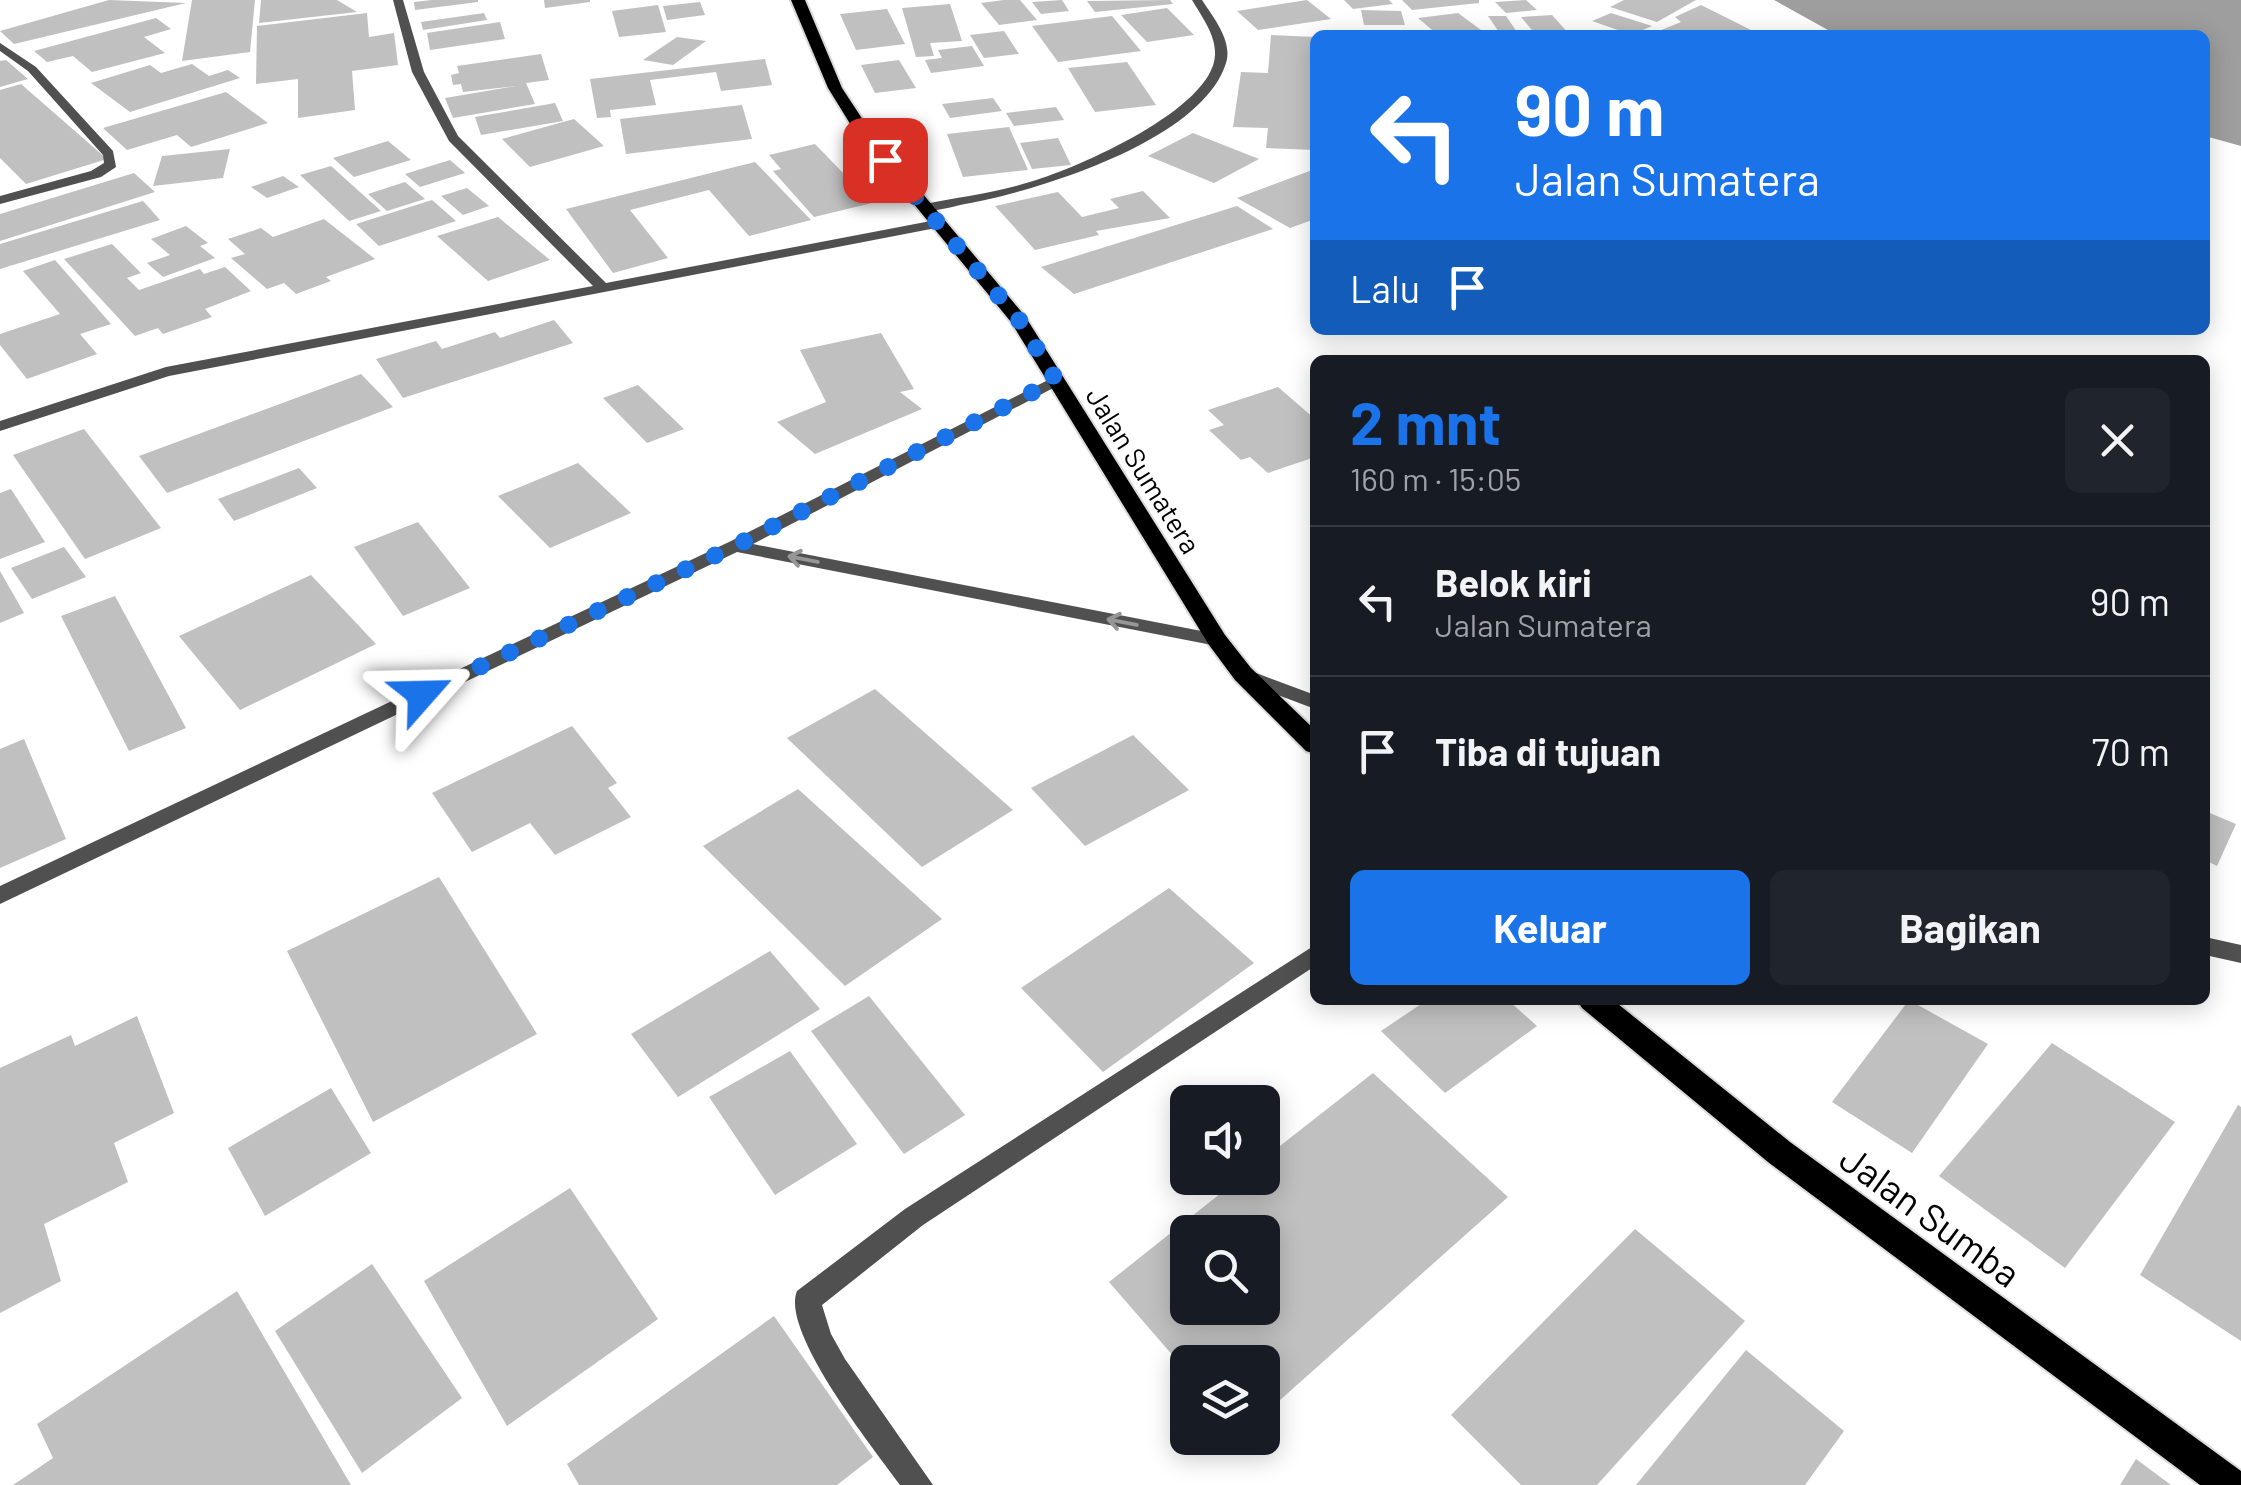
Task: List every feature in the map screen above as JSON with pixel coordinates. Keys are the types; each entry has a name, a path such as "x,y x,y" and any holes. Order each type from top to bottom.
{"main road":[{"name":"Jalan Sumatera","path":"798,0 835,88 866,136 1019,320 1243,674"},
{"path":"1243,674 1310,740"},
{"name":"Jalan Sumba","path":"1598,1005 1778,1152 2230,1485"}],"street":[{"path":"398,0 418,72 453,138 604,290"},
{"path":"0,426 166,372 604,290 930,216 1039,184 1118,149 1179,113 1206,87 1220,63 1220,41 1197,0"},
{"path":"0,46 32,69 109,154 111,164 96,174 0,200"},
{"path":"0,896 735,546 1056,380"},
{"path":"735,546 1218,640"},
{"path":"1243,674 1310,700"},
{"path":"2210,947 2241,954"},
{"path":"918,1485 867,1415 808,1321 807,1300 914,1217 1310,957"}],"shaded area":[{"path":"1774,0 2241,0 2241,146 2210,137 2210,30 1828,30"}],"building":[{"path":"109,0 186,3 14,44 0,31"},
{"path":"192,0 255,0 250,52 182,61"},
{"path":"261,0 337,0 357,12 259,23"},
{"path":"544,0 590,0 590,2 545,8"},
{"path":"1020,0 1037,20 999,25 981,3"},
{"path":"1062,0 1069,11 1041,14 1032,2"},
{"path":"1170,0 1173,4 1095,12 1087,1"},
{"path":"1307,0 1331,19 1258,30 1237,11"},
{"path":"1344,0 1389,0 1393,4 1353,9"},
{"path":"1402,0 1479,0 1479,3 1412,10"},
{"path":"1526,0 1537,10 1506,13 1495,2"},
{"path":"1624,0 1696,0 1657,22 1610,7"},
{"path":"414,2 478,2 415,10"},
{"path":"700,2 705,15 667,20 663,6"},
{"path":"950,4 962,41 930,43 934,56 916,57 902,8"},
{"path":"658,5 666,32 619,37 612,11"},
{"path":"1701,5 1751,30 1661,30 1681,22 1675,17"},
{"path":"1167,8 1194,35 1147,42 1121,15"},
{"path":"887,9 905,44 856,50 840,14"},
{"path":"1361,10 1401,11 1405,25 1364,25"},
{"path":"367,13 369,37 394,33 398,65 352,71 355,110 298,118 298,79 256,84 257,26"},
{"path":"484,13 487,20 423,30 421,22"},
{"path":"1458,13 1481,30 1432,30 1418,18"},
{"path":"1611,13 1652,26 1618,30 1592,21"},
{"path":"1552,15 1566,30 1532,30 1521,17"},
{"path":"1112,16 1141,51 1058,62 1032,26"},
{"path":"1488,16 1506,16 1516,30 1498,30"},
{"path":"156,18 171,29 144,37 165,53 92,72 73,56 47,62 34,51"},
{"path":"500,22 505,39 430,50 427,33"},
{"path":"1004,31 1019,54 984,58 970,35"},
{"path":"1271,35 1310,37 1310,150 1266,148 1268,128 1233,127 1241,72 1268,73"},
{"path":"677,37 706,41 673,65 643,60"},
{"path":"972,46 984,66 931,73 925,60 942,58 938,50"},
{"path":"541,54 549,80 526,83 535,104 453,118 445,98 516,86 463,92 461,84 453,85 451,75 459,73 457,66"},
{"path":"765,59 772,85 721,91 716,72 650,80 656,105 610,110 611,117 597,118 590,79"},
{"path":"6,60 28,79 0,87 0,61"},
{"path":"899,60 916,88 875,93 861,65"},
{"path":"1127,62 1156,105 1095,112 1068,68"},
{"path":"192,64 209,76 228,70 240,78 130,112 91,83 150,65 161,73"},
{"path":"21,84 107,159 26,184 0,158 0,90"},
{"path":"226,92 268,123 191,147 177,135 127,150 103,128"},
{"path":"993,98 1002,111 950,118 942,104"},
{"path":"555,103 563,121 481,135 475,117"},
{"path":"742,105 752,139 626,154 620,119"},
{"path":"1056,107 1064,120 1014,126 1006,113"},
{"path":"574,119 604,146 530,167 502,139"},
{"path":"1009,127 1028,170 963,177 947,134"},
{"path":"1193,133 1259,159 1214,183 1148,156"},
{"path":"1058,138 1071,165 1032,169 1020,143"},
{"path":"388,141 411,160 354,177 333,158"},
{"path":"815,144 872,203 814,217 773,171 781,169 769,155"},
{"path":"230,149 223,178 153,186 162,156"},
{"path":"450,160 465,173 420,187 405,174"},
{"path":"755,162 811,220 749,236 709,190 630,210 668,258 613,273 566,209"},
{"path":"331,166 381,211 349,221 300,175"},
{"path":"1310,171 1310,221 1290,228 1237,198"},
{"path":"134,173 155,192 0,241 0,214"},
{"path":"283,176 299,187 267,198 251,187"},
{"path":"405,182 425,199 387,211 368,194"},
{"path":"467,188 489,206 463,215 441,196"},
{"path":"1143,191 1170,218 1096,231 1099,235 1035,250 995,206 1058,192 1082,217 1119,208 1110,199"},
{"path":"432,200 456,221 379,246 356,224"},
{"path":"143,201 160,220 0,269 0,244"},
{"path":"1237,206 1273,229 1074,294 1041,267"},
{"path":"498,217 550,260 488,281 437,236"},
{"path":"324,219 375,259 326,277 331,281 296,294 284,283 267,289 231,258 245,254 228,239 261,228 273,237"},
{"path":"186,226 208,243 200,246 215,258 163,277 147,263 170,255 151,239"},
{"path":"112,244 141,273 127,278 139,290 200,269 204,274 225,267 251,291 205,309 212,317 163,334 158,328 135,336 64,259"},
{"path":"55,260 111,324 80,334 97,354 27,379 0,345 0,334 60,314 23,271"},
{"path":"554,320 573,343 403,398 376,359 436,341 442,349 495,332 500,338"},
{"path":"881,333 914,389 900,392 922,409 815,454 777,422 826,402 800,350"},
{"path":"361,374 393,407 167,493 139,456"},
{"path":"638,385 684,429 647,443 603,398"},
{"path":"1278,387 1310,415 1310,459 1268,473 1250,457 1241,460 1209,430 1224,425 1208,410"},
{"path":"84,429 161,528 85,559 13,455"},
{"path":"578,463 631,513 550,548 498,496"},
{"path":"299,468 317,488 234,521 218,499"},
{"path":"11,489 45,542 0,559 0,493"},
{"path":"418,522 470,588 403,616 354,547"},
{"path":"64,547 86,577 32,599 11,568"},
{"path":"0,571 24,613 0,623"},
{"path":"311,575 376,644 240,710 179,636"},
{"path":"115,596 186,728 129,751 61,616"},
{"path":"875,689 1013,810 922,867 787,738"},
{"path":"572,726 617,783 608,788 631,817 555,855 530,823 472,852 432,793"},
{"path":"1133,735 1189,790 1085,846 1031,788"},
{"path":"24,739 66,839 0,868 0,749"},
{"path":"798,789 942,919 845,986 703,846"},
{"path":"2210,813 2236,824 2217,866 2210,862"},
{"path":"439,877 537,1034 373,1122 287,951"},
{"path":"1169,888 1254,963 1103,1072 1021,988"},
{"path":"770,951 820,1009 678,1097 631,1034"},
{"path":"869,996 965,1115 904,1154 811,1031"},
{"path":"1420,1005 1514,1005 1537,1026 1445,1093 1381,1031"},
{"path":"1905,1005 1918,1005 1988,1044 1912,1153 1832,1102"},
{"path":"137,1016 174,1113 114,1143 128,1182 44,1224 61,1281 0,1313 0,1068 71,1035 75,1046"},
{"path":"2052,1043 2175,1122 2065,1268 1939,1176"},
{"path":"790,1051 857,1144 775,1195 709,1097"},
{"path":"1373,1073 1508,1197 1280,1400 1280,1345 1170,1345 1170,1352 1109,1282 1170,1234 1170,1325 1280,1325 1280,1215 1193,1215 1219,1195 1280,1195 1280,1146"},
{"path":"331,1088 371,1153 265,1216 228,1148"},
{"path":"2238,1105 2241,1107 2241,1341 2140,1275"},
{"path":"570,1188 658,1319 507,1426 424,1281"},
{"path":"1635,1229 1745,1321 1597,1485 1521,1485 1451,1415"},
{"path":"372,1264 462,1398 362,1473 275,1331"},
{"path":"237,1291 351,1485 13,1485 53,1458 37,1424"},
{"path":"774,1316 873,1457 837,1485 579,1485 567,1464"},
{"path":"1746,1350 1844,1431 1805,1485 1636,1485"},
{"path":"2136,1459 2171,1485 2120,1485"}],"route":[{"path":"422,694 735,546 1056,380 1019,320 885,160"}]}
